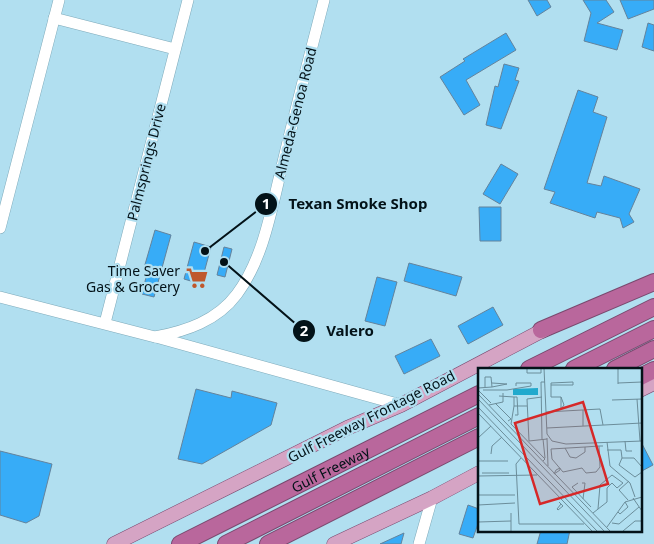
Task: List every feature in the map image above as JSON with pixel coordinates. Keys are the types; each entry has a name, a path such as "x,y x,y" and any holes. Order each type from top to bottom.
{"highway":[{"path":"541,330 654,282"},
{"path":"532,368 654,307"},
{"path":"576,368 654,329"},
{"path":"617,368 654,349"},
{"path":"642,376 654,370"},
{"name":"Gulf Freeway","path":"180,544 478,395"},
{"name":"Gulf Freeway","path":"226,544 478,417"},
{"path":"268,544 478,438"}],"main road":[{"name":"Gulf Freeway Frontage Road","path":"114,544 347,428 400,405 541,330 654,273"},
{"path":"642,389 654,383"},
{"path":"334,544 432,498 478,474"}],"street":[{"path":"0,228 59,0"},
{"name":"Palmsprings Drive","path":"105,323 188,0"},
{"name":"Almeda-Genoa Road","path":"0,297 155,337 178,333 197,326 218,313 236,296 252,268 268,219 324,0"},
{"path":"54,18 175,48"},
{"path":"197,326 197,342 201,351"},
{"path":"155,337 400,405"},
{"path":"419,544 432,498"}],"building":[{"path":"528,0 547,0 551,7 537,16"},
{"path":"583,0 606,0 614,12 597,23 623,30 617,50 584,41 591,13"},
{"path":"620,0 654,0 654,9 628,19"},
{"path":"648,23 654,25 654,51 642,47"},
{"path":"506,33 516,50 466,80 480,105 464,115 440,77 465,61 463,59"},
{"path":"504,64 519,68 515,80 519,81 501,129 486,125 495,86 498,87"},
{"path":"578,90 598,97 593,112 607,117 587,183 601,186 604,176 640,189 629,214 634,222 623,228 620,218 597,212 595,218 550,203 555,192 544,189"},
{"path":"501,164 518,174 500,204 483,194"},
{"path":"479,207 501,207 501,241 480,241"},
{"path":"155,230 171,235 154,297 142,294 147,273 147,269 144,268"},
{"path":"194,242 211,247 201,284 184,279"},
{"path":"224,247 232,249 225,277 217,275"},
{"path":"409,263 462,277 456,296 404,281"},
{"path":"377,277 397,282 385,326 365,321"},
{"path":"493,307 503,325 468,344 458,326"},
{"path":"431,339 440,356 404,374 395,356"},
{"path":"196,389 231,398 232,391 277,403 271,425 202,464 178,459"},
{"path":"642,444 653,465 642,471"},
{"path":"0,451 52,464 39,516 26,523 0,515"},
{"path":"468,505 478,509 478,524 473,538 459,534"},
{"path":"540,532 570,532 567,544 537,544"},
{"path":"404,533 401,544 380,544"}],"place":[{"name":"Texan Smoke Shop","path":"205,251"},
{"name":"Valero","path":"224,262"},
{"name":"Time Saver Gas & Grocery","path":"197,278"}]}
